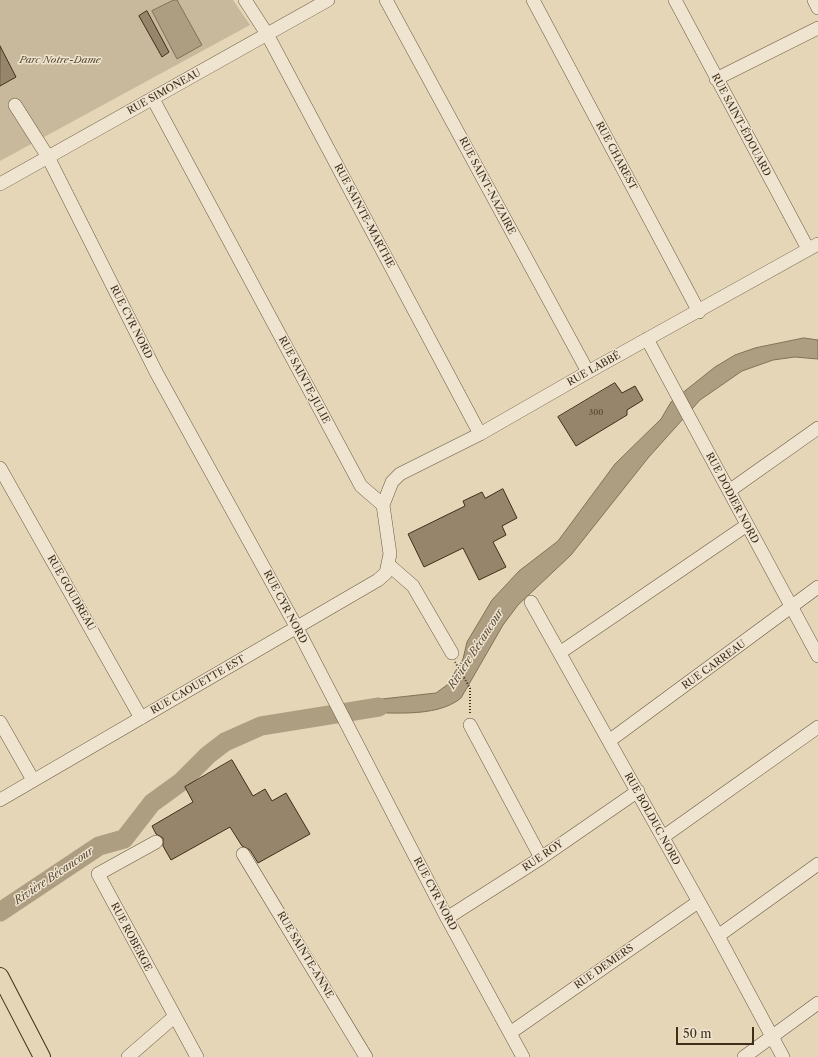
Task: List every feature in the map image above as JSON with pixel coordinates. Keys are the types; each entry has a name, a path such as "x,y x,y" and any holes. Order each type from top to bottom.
{"main road":[{"path":"0,976 42,1057"}],"street":[{"name":"RUE SAINTE-MARTHE","path":"245,0 267,34 480,434"},
{"name":"RUE SIMONEAU","path":"0,184 328,0"},
{"name":"RUE SAINT-NAZAIRE","path":"386,0 588,372"},
{"name":"RUE CHAREST","path":"533,0 699,312"},
{"name":"RUE SAINT-ÉDOUARD","path":"675,0 716,79 813,247"},
{"path":"814,0 818,8"},
{"path":"716,79 818,28"},
{"name":"RUE SAINTE-JULIE","path":"153,99 361,486 382,505"},
{"name":"RUE CYR NORD","path":"16,105 48,157 156,372 297,628 334,702 510,1033 519,1055"},
{"name":"RUE LABBÉ","path":"382,505 392,482 400,474 480,434 813,247"},
{"name":"RUE DODIER NORD","path":"647,339 818,656"},
{"path":"729,491 818,428"},
{"name":"RUE GOUDREAU","path":"0,468 141,718"},
{"path":"382,505 382,514 390,554 388,564 413,586 453,657"},
{"path":"561,652 747,525"},
{"name":"RUE CAOUETTE EST","path":"0,800 378,580 386,573 388,564"},
{"name":"RUE CARREAU","path":"609,741 792,608 818,587"},
{"name":"RUE BOLDUC NORD","path":"532,602 718,936 783,1057"},
{"path":"0,722 33,780"},
{"path":"470,725 541,858"},
{"path":"663,838 818,727"},
{"name":"RUE ROY","path":"448,918 541,858 638,791"},
{"name":"RUE ROBERGE","path":"156,842 98,874 197,1057"},
{"name":"RUE SAINTE-ANNE","path":"243,854 366,1057"},
{"path":"718,936 818,864"},
{"name":"RUE DEMERS","path":"510,1033 698,902"},
{"path":"744,1057 818,1003"},
{"path":"128,1057 174,1017"}],"path":[{"path":"453,657 470,688 470,725"}],"green space":[{"name":"Parc Notre-Dame","path":"0,0 233,0 250,25 0,161"}],"water":[{"path":"174,0 177,0 202,45 177,59 152,11"},
{"path":"804,338 818,340 818,359 795,357 773,360 742,371 700,400 648,458 571,555 518,605 503,625 461,698 451,705 425,712 354,712 355,702 436,693 447,685 463,659 467,642 492,600 519,571 558,541 615,464 661,419 671,402 715,367 735,355 755,348"}],"building":[{"path":"147,11 169,52 162,57 139,16"},
{"path":"0,46 16,77 0,86"},
{"path":"615,383 622,393 635,386 643,400 627,410 627,415 576,446 558,417"},
{"path":"503,489 517,518 502,526 506,535 493,542 506,567 479,580 463,548 424,567 408,534 465,506 463,501 482,492 485,498"},
{"path":"232,760 253,796 265,789 272,801 286,793 310,834 258,863 250,850 242,846 230,827 171,860 163,846 163,838 156,834 152,826 193,802 185,787"}],"waterway":[{"name":"Rivière Bécancour","path":"0,912 99,846 124,839 152,803 181,782 208,755 225,742 261,726 379,707"}]}
